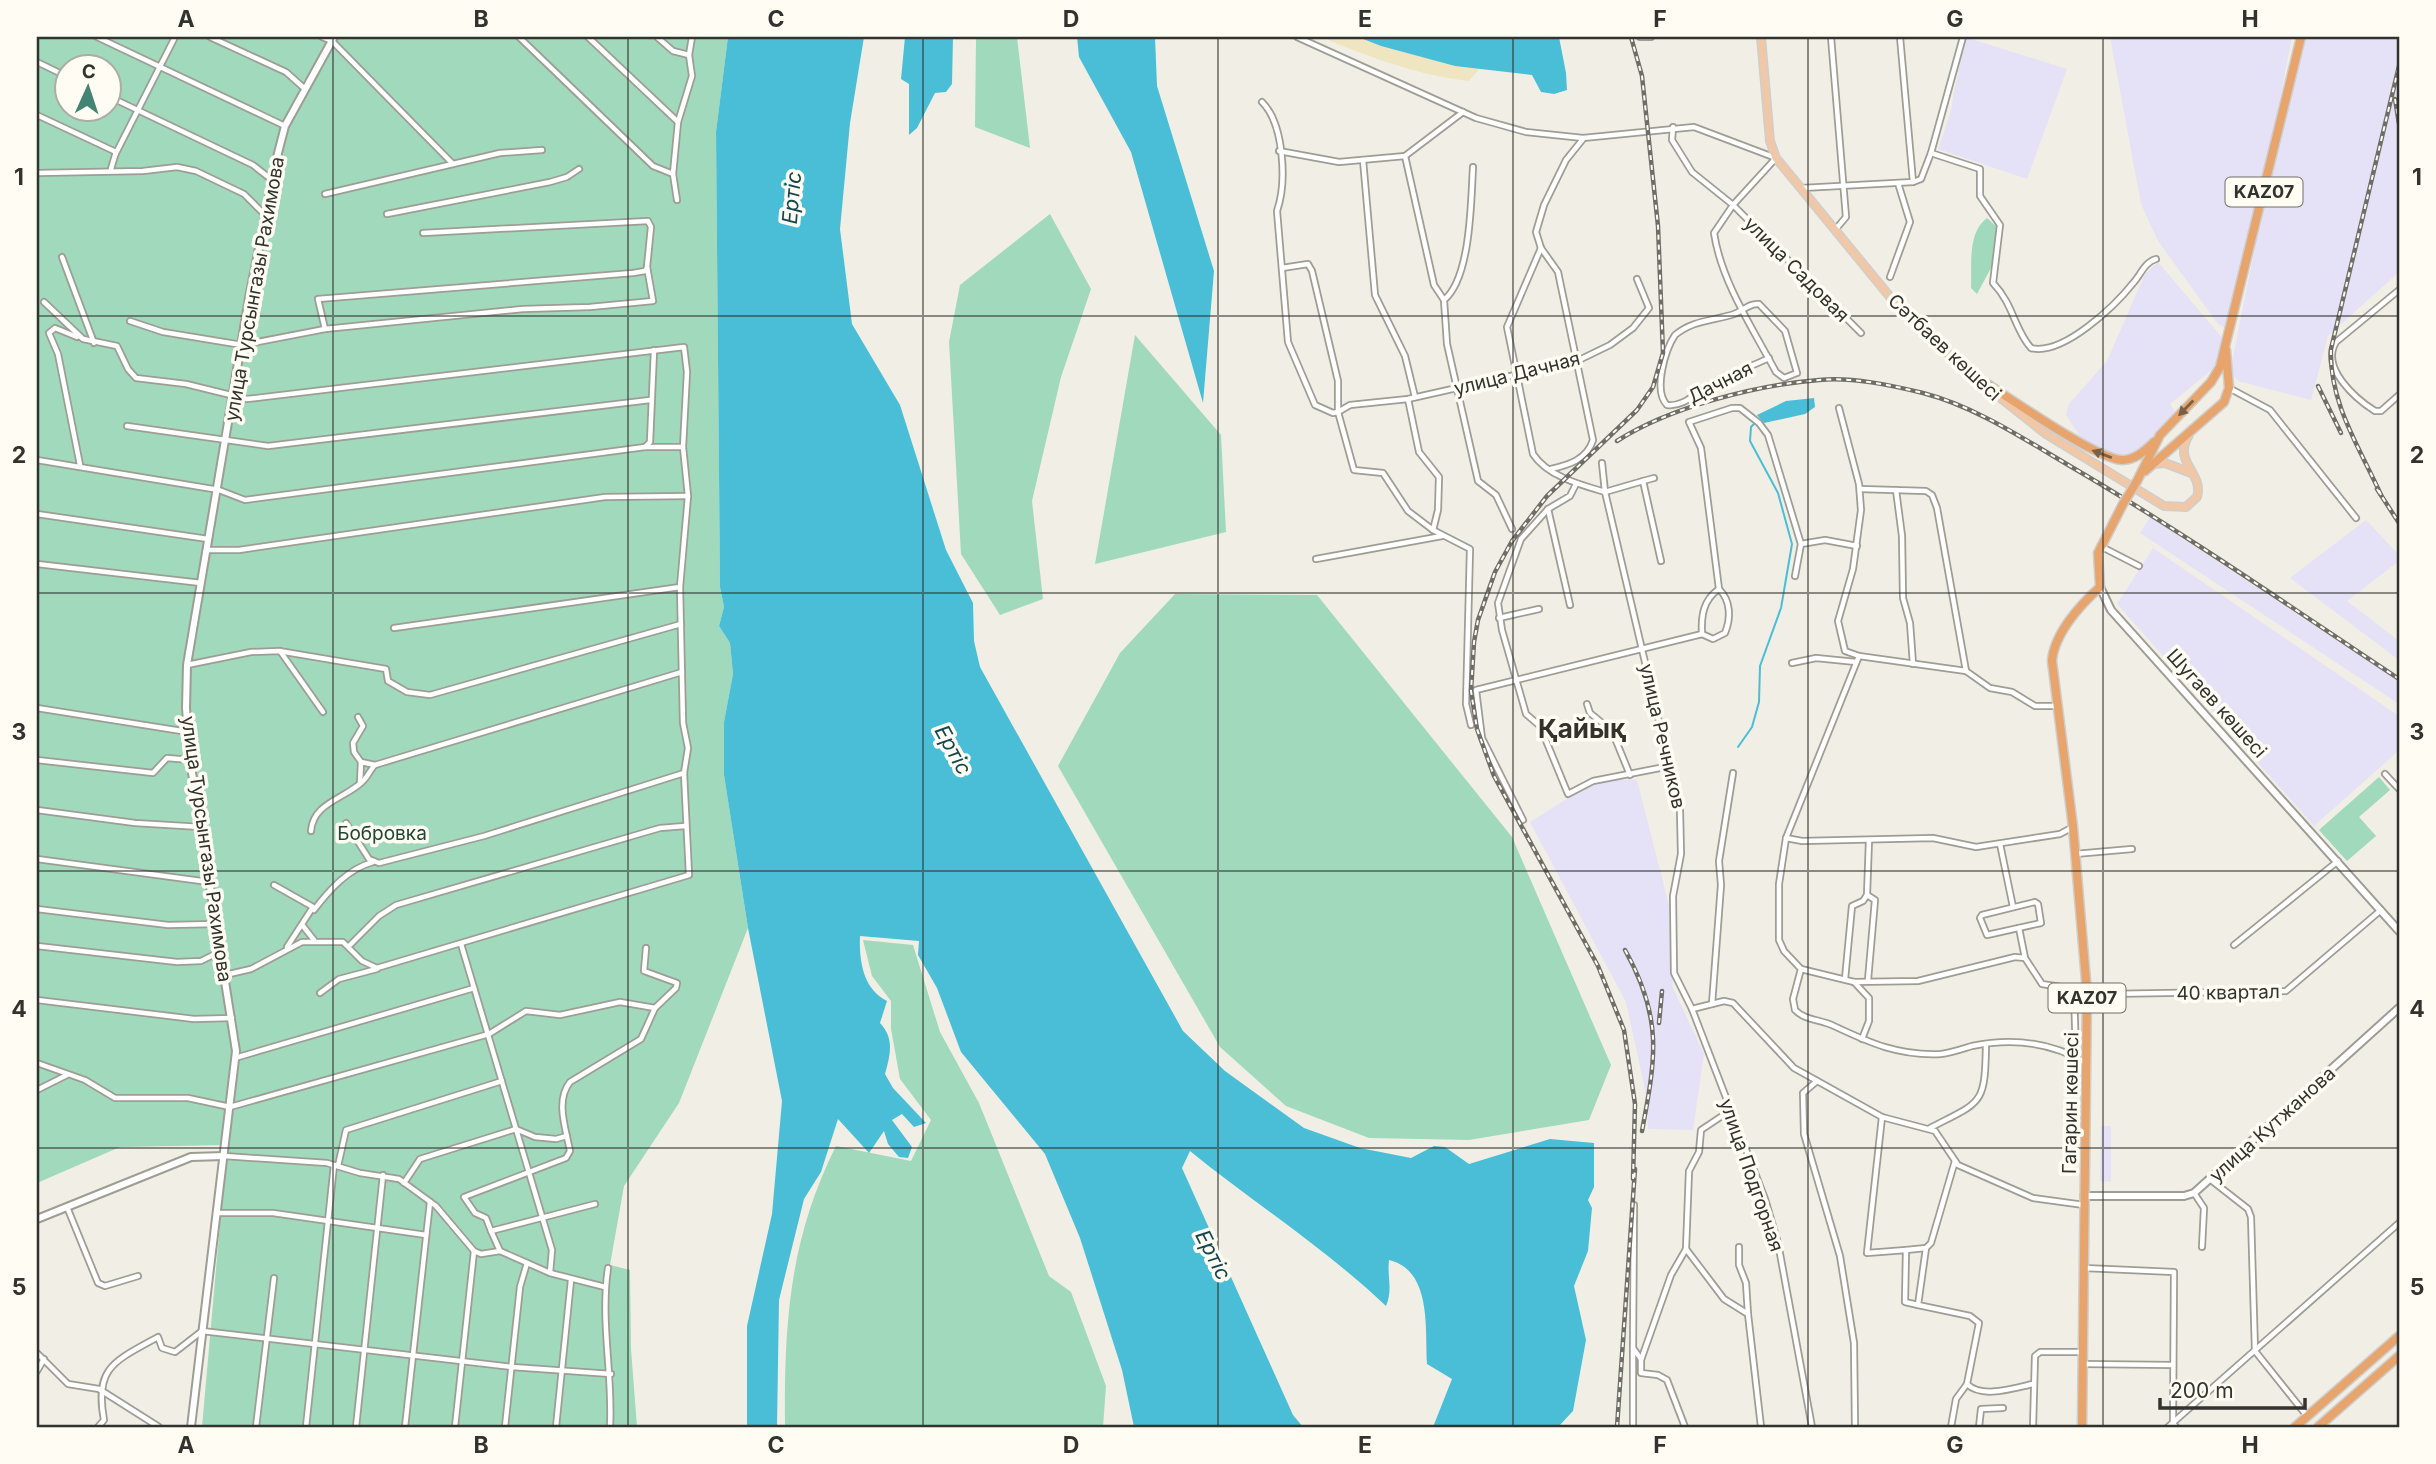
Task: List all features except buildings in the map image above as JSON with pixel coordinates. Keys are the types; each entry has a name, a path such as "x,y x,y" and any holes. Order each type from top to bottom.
{"highway":[{"name":"KAZ07","path":"2100,587 2100,546 2160,435 2211,382 2226,346 2301,37"},
{"name":"KAZ07","path":"2226,346 2229,388"},
{"path":"1964,369 2096,453 2127,459 2142,453 2160,435"},
{"path":"2139,477 2174,449 2224,402 2229,388 2223,381 2211,382"},
{"path":"2160,435 2162,446 2174,449"},
{"name":"Гагарин көшесі","path":"2082,1427 2087,992 2073,827 2053,650 2074,615 2100,587"},
{"path":"2295,1427 2399,1336"},
{"path":"2319,1427 2399,1356"}],"main road":[{"name":"Сәтбаев көшесі","path":"1761,37 1770,141 1776,158 1900,309 1964,369 2046,434 2164,506 2178,509 2194,502 2199,491 2183,456 2183,444 2190,434"},
{"path":"2152,465 2165,463 2191,473"}],"street":[{"path":"97,37 285,126"},
{"path":"111,169 175,37"},
{"path":"209,37 286,72 305,89"},
{"path":"322,37 333,39 453,164"},
{"path":"519,37 653,166 673,174"},
{"path":"588,37 678,122"},
{"path":"657,37 673,51 689,55"},
{"path":"677,200 673,174 678,122 692,76 689,55 692,37"},
{"path":"1297,37 1464,112 1527,132 1583,138 1694,127 1776,158"},
{"path":"1640,37 1651,37"},
{"path":"1831,37 1846,217 1834,231"},
{"path":"1900,37 1913,182"},
{"path":"1800,188 1913,182 1921,179 1931,153 1963,37"},
{"name":"улица Турсынгазы Рахимова","path":"191,1427 235,1058 233,1018 190,760 187,665 272,181 285,126 333,39"},
{"path":"1262,102 1270,111 1279,151 1282,193 1277,211 1288,342 1315,405 1333,413 1338,412"},
{"path":"122,103 253,165 272,181"},
{"path":"1279,151 1325,161 1405,156 1464,112"},
{"path":"37,115 116,152 116,155"},
{"name":"улица Садовая","path":"1673,127 1672,140 1692,172 1733,205 1861,333"},
{"path":"1550,469 1569,465 1585,455 1593,440 1558,272 1541,248 1536,232 1544,205 1566,160 1583,138"},
{"path":"325,194 500,153 542,150"},
{"path":"1931,153 1980,169 1980,196 2000,225 1993,283 2006,296 2025,342 2031,348 2036,350 2073,339 2133,284 2149,261 2156,259"},
{"path":"1405,156 1434,285 1444,300 1447,344 1478,481 1496,495 1512,529"},
{"name":"улица Садовая","path":"1733,205 1776,158"},
{"path":"1363,160 1375,295 1405,356 1415,397"},
{"path":"38,172 111,169 143,171 177,167 196,171 244,194 266,215"},
{"path":"1444,300 1454,290 1468,239 1472,167"},
{"path":"387,214 559,180 579,169"},
{"path":"1890,277 1910,222 1898,183"},
{"path":"1733,205 1714,233 1717,253 1769,358"},
{"path":"130,321 163,332 242,345 325,329 523,309 590,307 653,301 647,267 651,227 648,221 423,233"},
{"path":"1541,248 1509,316 1507,327 1533,454 1550,469 1576,484 1605,492 1654,478"},
{"path":"62,257 94,344"},
{"path":"1282,268 1308,264 1312,271 1338,381 1338,412 1354,470 1383,473 1408,511 1433,530 1470,549 1465,705 1471,725"},
{"path":"325,329 318,299 633,273 645,271 647,267"},
{"name":"улица Дачная","path":"1338,412 1350,405 1408,399 1577,361 1610,345 1633,328 1649,308 1650,304 1637,279"},
{"path":"2399,290 2336,342 2333,355 2336,373 2367,406 2379,412 2399,395"},
{"path":"44,302 83,339"},
{"name":"Дачная","path":"1759,304 1780,325 1795,360 1795,376 1779,376 1769,358 1712,383 1694,397 1676,405 1663,402 1660,388 1675,335 1699,321 1759,304"},
{"path":"80,466 58,354 49,333 51,328 59,328 94,344 117,346 128,369 136,378 186,384 258,399 684,347 687,372 683,447 688,496 680,587 683,723 688,748 684,773 689,875 339,979 320,993"},
{"path":"645,447 650,442 654,350"},
{"path":"2229,388 2270,410 2356,518"},
{"path":"1408,399 1419,452 1439,477 1438,510 1433,530"},
{"path":"127,426 268,446 650,400"},
{"path":"1522,820 1482,738 1476,690 1702,634 1708,638 1718,638 1727,627 1728,603 1719,589 1701,448 1689,422 1732,408 1748,413 1759,423 1773,446 1801,544 1795,576"},
{"path":"1839,408 1860,489 1857,546 1838,629 1845,651 1858,659"},
{"path":"37,460 219,489 245,500 645,447 683,447"},
{"name":"улица Речников","path":"1602,463 1605,492 1682,826 1681,854 1673,896 1674,973 1692,1009"},
{"path":"1643,481 1661,561"},
{"path":"1576,484 1570,496 1548,509 1531,526 1515,551 1498,597 1499,618 1526,714 1540,726 1568,794 1593,780 1670,766"},
{"path":"1860,489 1926,491 1935,500 1966,671"},
{"path":"1896,490 1902,536 1903,598 1910,623 1913,664"},
{"path":"207,550 239,550 605,497 688,496"},
{"path":"1548,509 1570,606"},
{"path":"37,514 209,539"},
{"path":"1316,559 1443,536"},
{"path":"1801,544 1825,540 1857,546"},
{"path":"2100,546 2140,566"},
{"path":"37,564 201,583"},
{"path":"394,628 680,587"},
{"name":"Шугаев көшесі","path":"2100,587 2111,610 2399,931"},
{"path":"1702,634 1706,600 1719,589"},
{"path":"1499,618 1539,609"},
{"path":"187,665 251,652 279,650 386,668 388,681 398,688 430,695 681,624"},
{"path":"279,650 323,712"},
{"path":"1792,663 1816,658 1858,659 1966,671 1990,688 2012,692 2035,706 2058,706"},
{"path":"1858,659 1786,838 1779,884 1779,940 1784,951 1801,969 1854,982 1918,981 2015,957 2025,958 2019,928"},
{"path":"360,762 375,765 682,672"},
{"path":"1587,704 1590,713 1612,731 1630,775"},
{"path":"37,708 188,732"},
{"path":"358,718 363,726 354,743 354,752 360,762 360,783"},
{"path":"37,761 153,773 167,758 190,760"},
{"path":"311,831 312,820 319,811 360,783 375,765"},
{"path":"286,947 291,937 340,881 358,868 373,862 379,863 484,836 684,773"},
{"path":"1712,1004 1721,886 1719,861 1733,773"},
{"path":"2385,774 2399,789"},
{"path":"37,810 135,823 201,827"},
{"path":"346,823 373,862"},
{"path":"349,945 379,916 396,905 660,828 685,826"},
{"path":"1786,838 1802,841 1933,838 1964,847 2060,834 2073,827"},
{"path":"1845,979 1852,906 1863,901 1867,895 1869,840"},
{"path":"2000,844 2013,906"},
{"path":"2075,855 2132,849"},
{"path":"37,859 210,883"},
{"path":"2234,944 2338,861"},
{"path":"274,885 312,903 314,910"},
{"path":"1867,895 1875,900 1868,980"},
{"path":"2038,904 2041,923 2019,928 1987,935 1983,932 1980,918 1982,915 2013,906 2038,904"},
{"path":"37,909 168,925 216,924"},
{"name":"40 квартал","path":"2025,958 2042,984 2087,992 2286,991 2382,909"},
{"path":"303,926 314,940"},
{"path":"225,975 251,969 286,947 314,940 343,942 349,945 362,961 377,968"},
{"path":"461,944 544,1219 552,1250 550,1273"},
{"path":"37,946 177,962 201,961 221,951"},
{"path":"500,1251 486,1218 475,1213 464,1198 566,1158 570,1151 564,1091 570,1082 641,1039 655,1009 676,988 677,983 646,973 646,948"},
{"path":"1801,969 1793,999 1795,1010 1805,1018 1829,1023 1881,1048 1942,1054 1986,1044 2032,1043 2076,1057 2086,1063"},
{"path":"1854,982 1869,998 1869,1021 1862,1039"},
{"path":"235,1058 474,988"},
{"path":"2074,990 2076,1057"},
{"path":"37,1000 194,1019 233,1018"},
{"path":"1692,1009 1729,1001 1737,1005 1794,1068 1882,1117 1929,1129 1940,1136 1955,1161 2033,1198 2084,1201"},
{"path":"37,1063 85,1080 114,1098 188,1098 230,1107 489,1034 520,1013 533,1009 560,1015 620,1002 655,1009"},
{"name":"улица Кутжанова","path":"2084,1201 2184,1196 2194,1193 2399,1008"},
{"name":"улица Подгорная","path":"1692,1009 1778,1242 1812,1427"},
{"path":"1929,1129 1965,1112 1978,1097 1985,1077 1986,1044"},
{"path":"37,1090 67,1075"},
{"path":"306,1427 328,1223 336,1166 346,1130 502,1081"},
{"path":"1817,1082 1803,1093 1804,1134 1840,1256 1854,1343 1855,1427"},
{"path":"1685,1427 1667,1380 1658,1374 1642,1373 1641,1360 1665,1289 1677,1260 1686,1249 1689,1171 1699,1152 1700,1130 1731,1110"},
{"path":"1882,1117 1867,1253 1926,1248"},
{"path":"404,1183 420,1159 516,1129 535,1137 556,1139 567,1136"},
{"path":"37,1219 191,1157 224,1156 336,1166 399,1179 430,1201 474,1251 481,1254 500,1251 550,1273 605,1287"},
{"path":"1918,1305 1926,1248 1937,1232 1946,1182 1955,1161"},
{"path":"356,1427 383,1175"},
{"path":"2211,1180 2248,1209 2251,1217 2255,1351 2319,1427"},
{"path":"2194,1193 2204,1208 2202,1247"},
{"path":"405,1427 430,1201"},
{"path":"492,1231 595,1204"},
{"path":"1633,1427 1634,1205"},
{"path":"67,1206 98,1283 105,1286 138,1276"},
{"path":"216,1213 273,1213 426,1235"},
{"path":"2168,1427 2175,1425 2399,1223"},
{"path":"1740,1247 1739,1265 1746,1283 1761,1427"},
{"path":"1686,1249 1724,1298 1748,1314"},
{"path":"1906,1250 1905,1302 1970,1316 1979,1323 1967,1384 1956,1399 1951,1427"},
{"path":"455,1427 474,1251"},
{"path":"505,1427 520,1287 527,1263"},
{"path":"608,1268 604,1321 611,1374 610,1427"},
{"path":"2084,1268 2174,1272 2175,1425"},
{"path":"256,1427 274,1278"},
{"path":"556,1427 571,1280"},
{"path":"98,1427 104,1420 99,1389 107,1374 122,1357 158,1336 162,1348 175,1352 202,1331 512,1367 611,1374"},
{"path":"1633,1348 1641,1360"},
{"path":"2033,1427 2034,1359 2037,1354 2082,1352"},
{"path":"37,1353 68,1384 99,1389 159,1427"},
{"path":"37,1371 44,1359"},
{"path":"2083,1364 2173,1365"},
{"path":"1967,1384 1976,1390 2003,1391 2033,1384"},
{"path":"1979,1427 1981,1409 2003,1408"}],"shaded area":[{"path":"1965,37 2067,69 2027,179 1938,149 1950,114"},
{"path":"2110,37 2292,37 2275,124 2225,328 2218,324 2158,241 2141,204"},
{"path":"2302,37 2399,37 2399,272 2328,336 2311,400 2238,381 2230,372 2275,147"},
{"path":"2158,262 2224,340 2214,368 2170,404 2176,413 2138,451 2119,456 2097,449 2080,436 2066,415 2068,405 2107,361 2145,274"},
{"path":"2150,517 2399,681 2399,704 2140,533"},
{"path":"2366,520 2399,555 2399,561 2347,601 2399,641 2399,660 2290,578"},
{"path":"2153,548 2399,716 2399,746 2395,754 2314,826 2117,604"},
{"path":"1597,780 1637,780 1669,905 1673,988 1704,1054 1693,1130 1648,1129 1646,1095 1626,1002 1530,822"},
{"path":"2101,1126 2111,1126 2111,1182 2100,1181"}],"green space":[{"name":"Бобровка","path":"37,37 728,37 716,132 720,587 724,607 719,626 730,643 733,674 724,722 724,775 748,928 679,1103 624,1186 610,1265 630,1270 631,1349 637,1427 202,1427 227,1145 120,1147 37,1183"},
{"path":"976,37 1017,37 1030,148 975,127"},
{"path":"1050,214 1091,289 1061,377 1032,501 1043,599 1000,615 961,554 949,342 960,285"},
{"path":"1987,218 1998,228 1992,266 1977,294 1971,288 1973,241 1976,232"},
{"path":"1135,335 1221,435 1226,532 1095,564"},
{"path":"1175,594 1317,595 1512,837 1611,1065 1589,1120 1469,1140 1369,1138 1286,1106 1220,1047 1058,766 1120,653"},
{"path":"2379,777 2390,790 2359,817 2376,836 2347,861 2319,830"},
{"path":"863,940 913,945 940,1032 979,1103 1049,1276 1071,1292 1106,1386 1103,1427 785,1427 786,1353 792,1283 808,1215 836,1146 911,1161 931,1120 900,1079 891,1029 891,1001 872,976"}],"sand":[{"path":"1321,37 1358,37 1455,66 1480,68 1469,81 1450,78 1394,64"}],"water":[{"name":"Ертіс","path":"728,37 864,37 850,123 840,229 852,324 900,405 946,550 973,603 974,641 980,667 1183,1031 1225,1071 1304,1128 1360,1148 1411,1158 1434,1146 1445,1147 1469,1164 1550,1139 1594,1143 1594,1187 1588,1200 1592,1208 1588,1251 1574,1286 1586,1340 1573,1411 1558,1427 1433,1427 1452,1379 1427,1364 1423,1303 1413,1276 1403,1266 1389,1260 1389,1294 1386,1306 1314,1245 1190,1151 1182,1168 1293,1415 1303,1427 1134,1427 1122,1370 1080,1238 1045,1154 961,1052 937,988 918,955 919,941 860,936 864,973 873,989 887,1001 880,1023 889,1041 890,1054 885,1074 893,1088 926,1123 914,1127 902,1114 892,1120 912,1147 908,1158 899,1157 888,1144 884,1131 869,1153 838,1119 821,1172 804,1199 779,1300 777,1427 747,1427 747,1326 772,1214 782,1101 748,928 724,775 724,722 733,674 730,643 719,626 724,607 720,587 716,132"},
{"path":"905,37 953,37 952,84 946,92 935,93 917,128 909,135 909,84 901,79"},
{"path":"1077,37 1155,37 1157,86 1214,271 1203,403 1131,152 1079,57"},
{"path":"1358,37 1559,37 1567,90 1554,94 1541,92 1532,75 1455,66"},
{"path":"1814,398 1815,407 1805,414 1764,423 1757,415 1786,401"}],"waterway":[{"path":"1738,747 1752,727 1759,702 1760,666 1781,608 1792,544 1778,493 1750,441 1751,427 1757,421"}],"railway":[{"path":"1631,37 1642,76 1658,226 1663,353 1653,387 1637,410 1547,496 1512,541 1495,572 1478,620 1471,691 1477,729 1494,776 1598,966 1624,1030 1635,1104 1633,1179"},
{"path":"2381,495 2340,407 2331,349 2399,66"},
{"path":"2395,99 2399,124"},
{"path":"1617,441 1688,408 1741,393 1794,383 1832,379 1858,381 1943,399 2001,426 2157,519 2399,679"},
{"path":"2318,386 2341,433"},
{"path":"2377,489 2399,523"},
{"path":"1625,950 1646,997 1653,1038 1651,1081 1642,1131"},
{"path":"1659,1023 1662,991"},
{"path":"1617,1427 1635,1169"}],"district":[{"name":"Қайық","path":"1582,729"}]}
